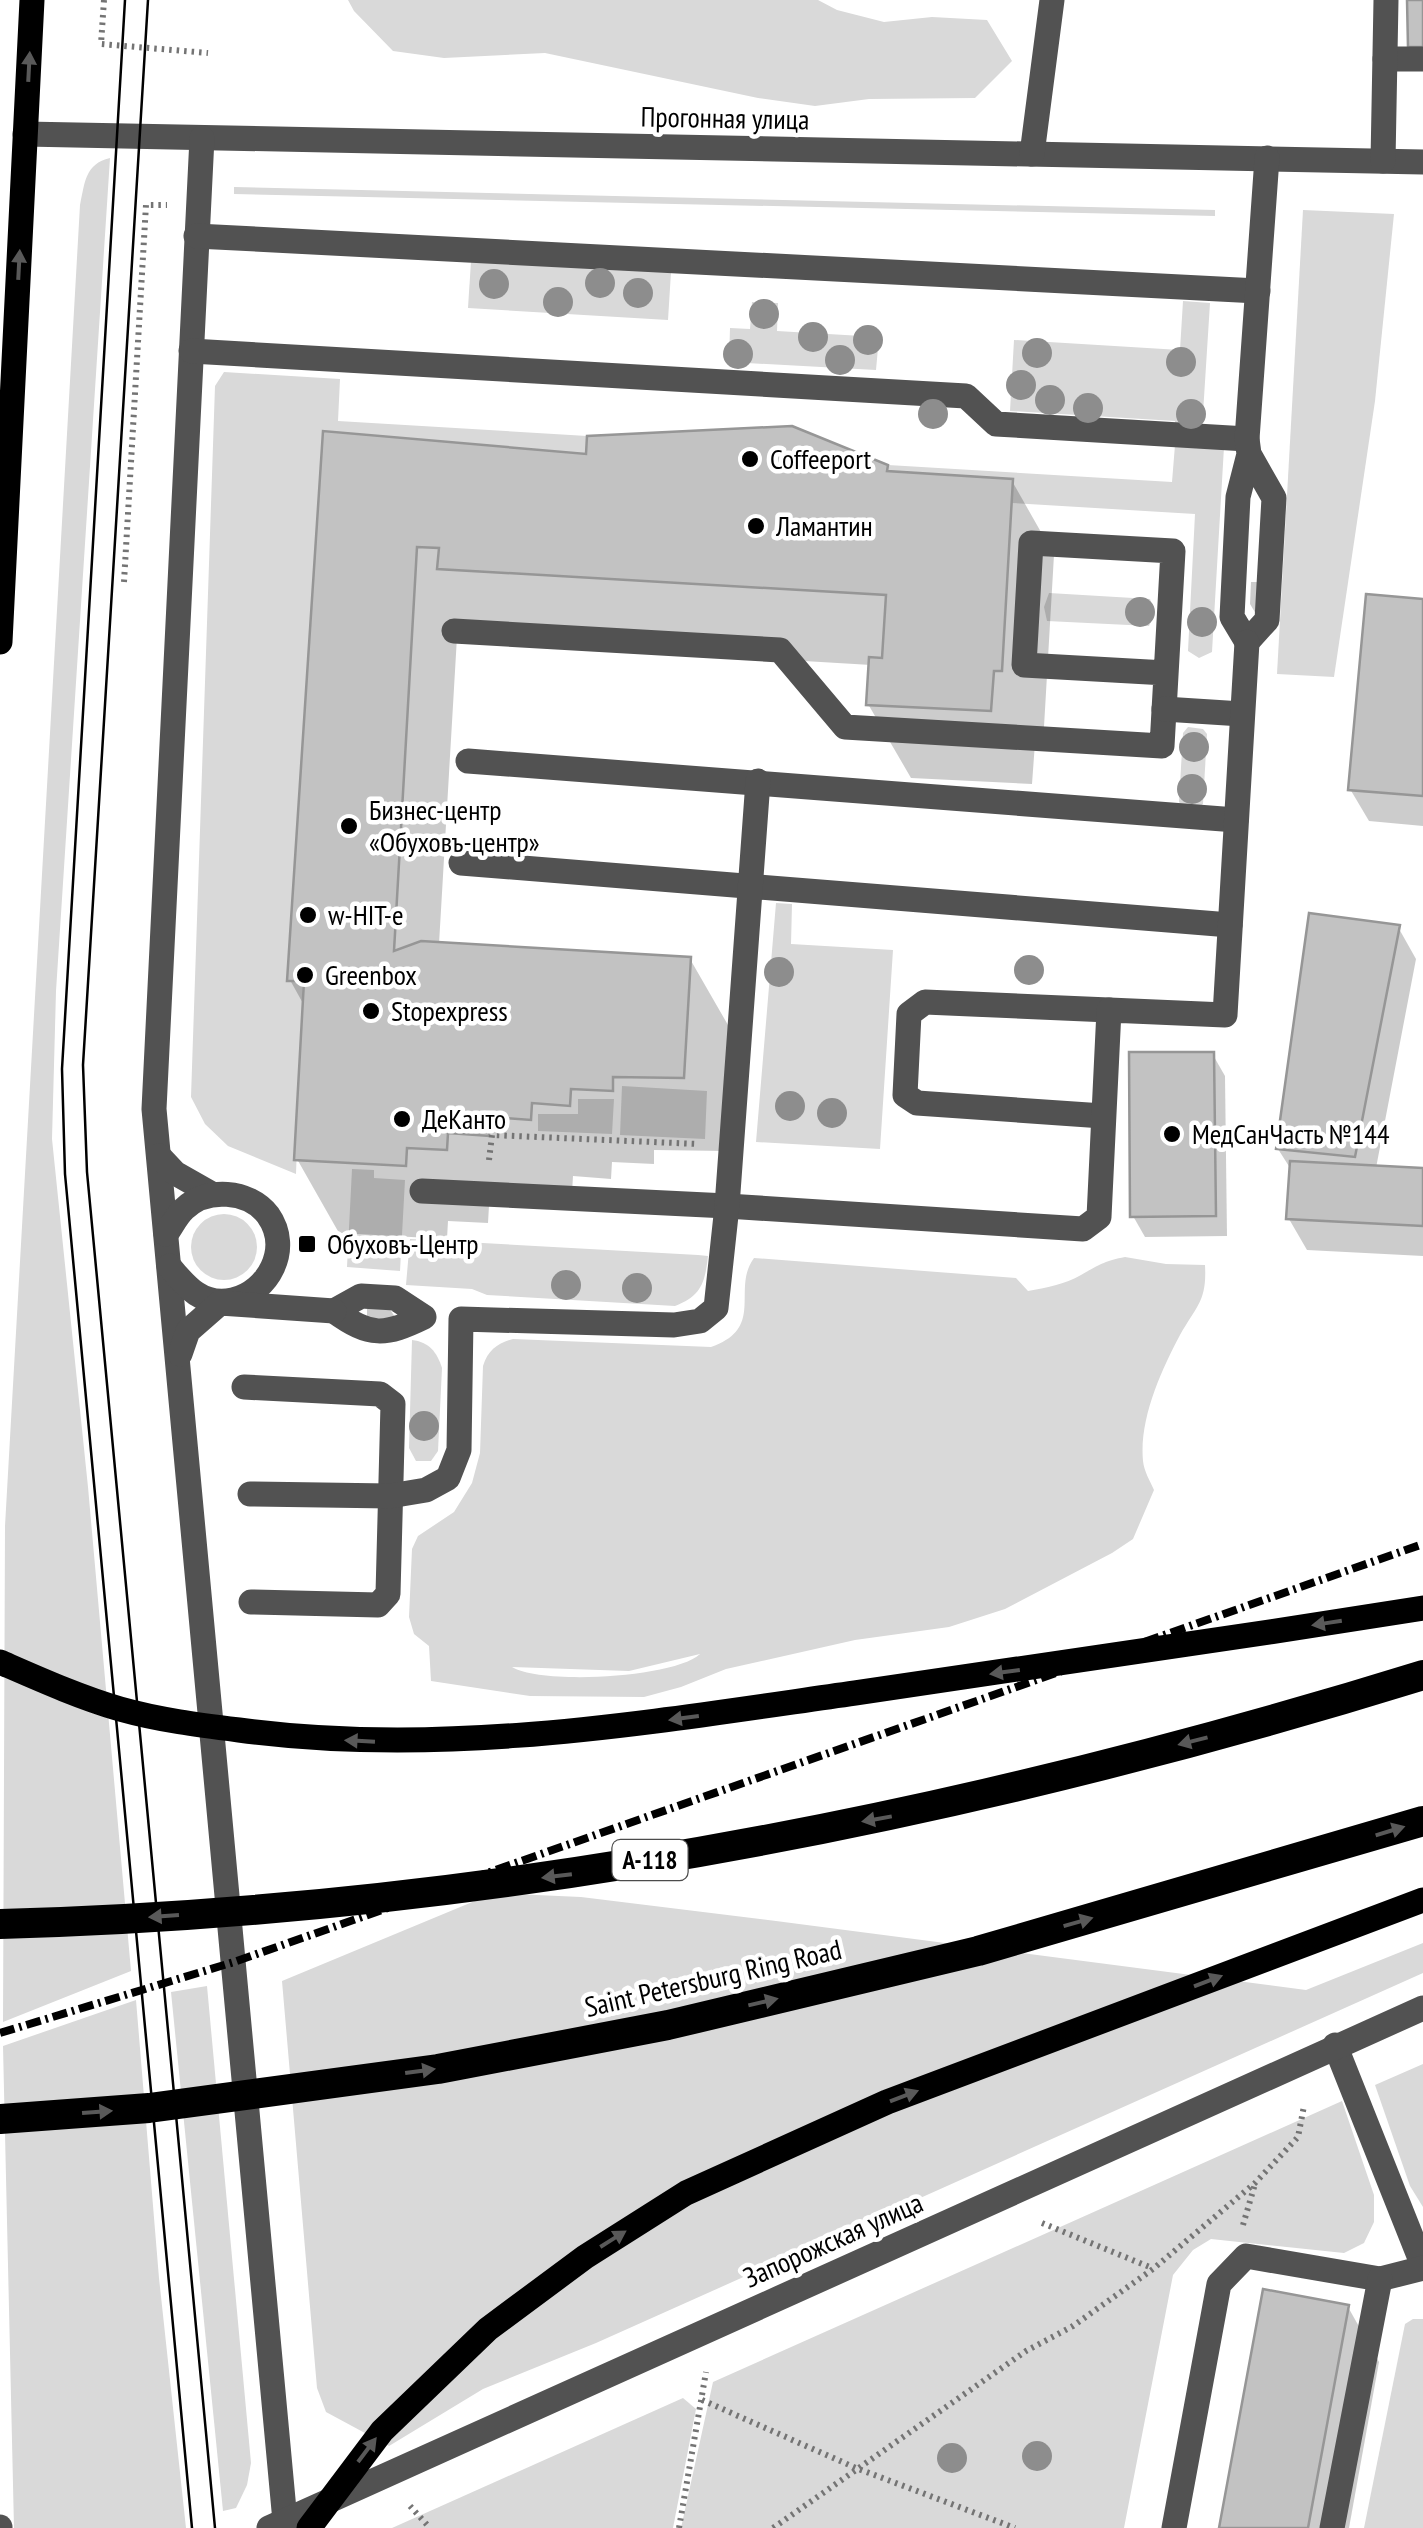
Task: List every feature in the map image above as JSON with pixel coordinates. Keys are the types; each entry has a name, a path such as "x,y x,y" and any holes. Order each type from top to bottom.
{"highway":[{"name":"А-118","path":"0,1924 91,1922 316,1905 578,1873 918,1811 1287,1718 1423,1675"},
{"name":"Saint Petersburg Ring Road","path":"0,2119 148,2108 399,2074 668,2024 978,1951 1423,1821"}],"main road":[{"path":"0,642 32,0"},
{"path":"0,1662 119,1709 184,1723 367,1742 482,1740 603,1729 1150,1652 1423,1608"},
{"path":"288,2526 488,2329 584,2256 686,2194 887,2102 1423,1900"}],"street":[{"path":"1032,154 1052,0"},
{"path":"1383,161 1386,0"},
{"path":"1385,59 1423,60"},
{"name":"Прогонная улица","path":"25,134 1423,162"},
{"path":"202,138 155,1090 288,2526"},
{"path":"1103,1116 918,1103 905,1094 908,1014 925,1002 1225,1015 1247,642 1232,617 1238,497 1248,447 1267,158"},
{"path":"196,236 1258,291"},
{"path":"191,350 966,396 996,424 1248,447"},
{"path":"1247,642 1267,620 1274,498 1248,447"},
{"path":"454,631 780,650 845,727 1162,746 1173,552 1031,543 1024,665 1166,674"},
{"path":"1164,709 1242,714"},
{"path":"468,760 1236,820"},
{"path":"169,1266 189,1292 220,1303 334,1312 359,1330 393,1332 424,1317 674,1325 700,1321 716,1308 758,781"},
{"path":"461,863 1230,925"},
{"path":"422,1192 727,1206 1083,1229 1099,1216 1109,1010"},
{"path":"159,1156 174,1173 212,1194 243,1196 268,1215 278,1244 272,1274 250,1296 220,1303 188,1330 178,1358"},
{"path":"166,1234 185,1208 212,1194"},
{"path":"250,1494 390,1496 426,1490 448,1478 459,1450 461,1318"},
{"path":"244,1388 380,1394 394,1404 388,1594 378,1605 251,1602"},
{"name":"Запорожская улица","path":"288,2526 1423,2008"},
{"path":"1174,2528 1218,2284 1246,2256 1380,2278 1423,2267 1336,2046"},
{"path":"1332,2528 1380,2278"}],"path":[{"path":"104,0 101,44 208,53"},
{"path":"124,582 146,205 198,205"},
{"path":"470,1160 490,1160 492,1135 710,1145"},
{"path":"772,2528 1026,2351 1073,2326 1153,2269 1255,2183 1298,2137 1304,2106"},
{"path":"1042,2223 1153,2269"},
{"path":"679,2528 706,2372"},
{"path":"702,2400 856,2468 1015,2528"},
{"path":"410,2506 430,2528"}],"shaded area":[{"path":"348,0 818,0 837,10 884,22 932,17 987,20 1012,61 975,98 869,99 815,106 758,98 545,53 444,58 393,51"},
{"path":"110,158 56,991 52,1139 131,1971 3,2022 5,1526 80,205 91,169"},
{"path":"234,187 1215,210 1215,216 234,194"},
{"path":"1303,210 1394,214 1375,401 1334,677 1277,674"},
{"path":"471,261 671,272 668,320 468,308"},
{"path":"1183,301 1210,303 1202,429 1175,428 1175,421 1010,411 1014,340 1180,350"},
{"path":"752,302 778,303 777,331 879,337 876,370 729,362 730,328 750,329"},
{"path":"224,372 340,379 338,421 587,436 586,454 323,431 296,1174 228,1146 205,1124 191,1097 215,386"},
{"path":"1175,445 1224,447 1212,652 1199,658 1188,651 1195,514 1012,503 1013,479 887,471 888,465 1172,482"},
{"path":"1049,593 1150,599 1155,613 1149,626 1047,621 1044,607"},
{"path":"1188,727 1203,729 1207,734 1203,804 1198,808 1183,808 1179,802 1183,733"},
{"path":"776,903 792,904 791,944 893,950 880,1149 756,1142"},
{"path":"622,1086 707,1091 705,1139 620,1135"},
{"path":"578,1099 614,1099 612,1134 538,1131 538,1114 578,1114"},
{"path":"352,1169 374,1170 374,1178 405,1180 400,1271 347,1267"},
{"path":"224,1214 247,1224 257,1247 247,1270 224,1280 201,1270 191,1247 201,1224"},
{"path":"410,1239 708,1256 700,1287 691,1298 675,1306 487,1295 472,1289 406,1285"},
{"path":"1125,1257 1205,1265 1205,1277 1200,1302 1166,1364 1148,1412 1143,1461 1154,1490 1133,1539 1112,1553 1005,1609 949,1627 855,1640 726,1669 644,1697 530,1696 431,1681 429,1646 414,1634 409,1617 412,1549 418,1536 454,1512 472,1483 480,1453 483,1366 498,1345 513,1339 711,1347 728,1339 743,1319 745,1282 754,1258 1016,1278 1028,1291 1068,1281","holes":["700,1654 686,1662 637,1673 578,1677 528,1673 512,1667 629,1671"]},
{"path":"412,1340 432,1349 442,1368 438,1451 431,1461 416,1461 409,1448"},
{"path":"494,1893 581,1897 1306,1990 1423,1943 1423,1973 596,2343 483,2389 389,2446 326,2412 317,2388 282,1981"},
{"path":"207,1986 251,2463 247,2485 236,2508 223,2511 171,1992"},
{"path":"136,2000 159,2278 186,2528 14,2528 3,2046"},
{"path":"1423,2064 1423,2207 1410,2186 1375,2085"},
{"path":"1342,2101 1374,2195 1374,2222 1364,2243 1344,2253 1211,2239 1193,2250 1173,2275 1124,2528 681,2528 713,2382"},
{"path":"1423,2319 1423,2528 1364,2528 1405,2324"},
{"path":"683,2398 696,2409 673,2528 392,2528"}],"building":[{"path":"1407,0 1423,0 1423,47 1408,47"},
{"name":"Бизнес-центр «Обуховъ-центр»","path":"792,426 888,465 887,471 1013,479 1002,671 994,671 991,711 866,705 869,657 882,658 886,595 437,569 439,548 417,547 394,951 421,941 691,957 684,1078 613,1077 613,1091 571,1089 570,1106 532,1103 531,1120 490,1117 489,1136 448,1133 447,1150 407,1148 406,1166 294,1160 304,981 287,981 323,431 586,454 587,436"},
{"path":"1366,594 1423,599 1423,796 1348,790"},
{"path":"1309,913 1400,925 1355,1157 1276,1149"},
{"name":"МедСанЧасть №144","path":"1129,1052 1214,1052 1216,1216 1130,1217"},
{"path":"1290,1161 1423,1168 1423,1226 1286,1219"},
{"path":"1263,2289 1349,2305 1308,2528 1219,2528"}],"tram line":[{"path":"125,0 62,1069 65,1174 192,2528"},
{"path":"148,0 83,1065 87,1172 215,2528"}],"railway":[{"path":"0,2033 234,1962 1423,1544"}],"place":[{"name":"Coffeeport","path":"750,459"},
{"name":"Ламантин","path":"756,526"},
{"name":"Бизнес-центр «Обуховъ-центр»","path":"349,826"},
{"name":"w-HIT-e","path":"308,915"},
{"name":"Greenbox","path":"305,975"},
{"name":"Stopexpress","path":"371,1011"},
{"name":"ДеКанто","path":"402,1119"},
{"name":"МедСанЧасть №144","path":"1172,1134"},
{"name":"Обуховъ-Центр","path":"307,1244"}]}
